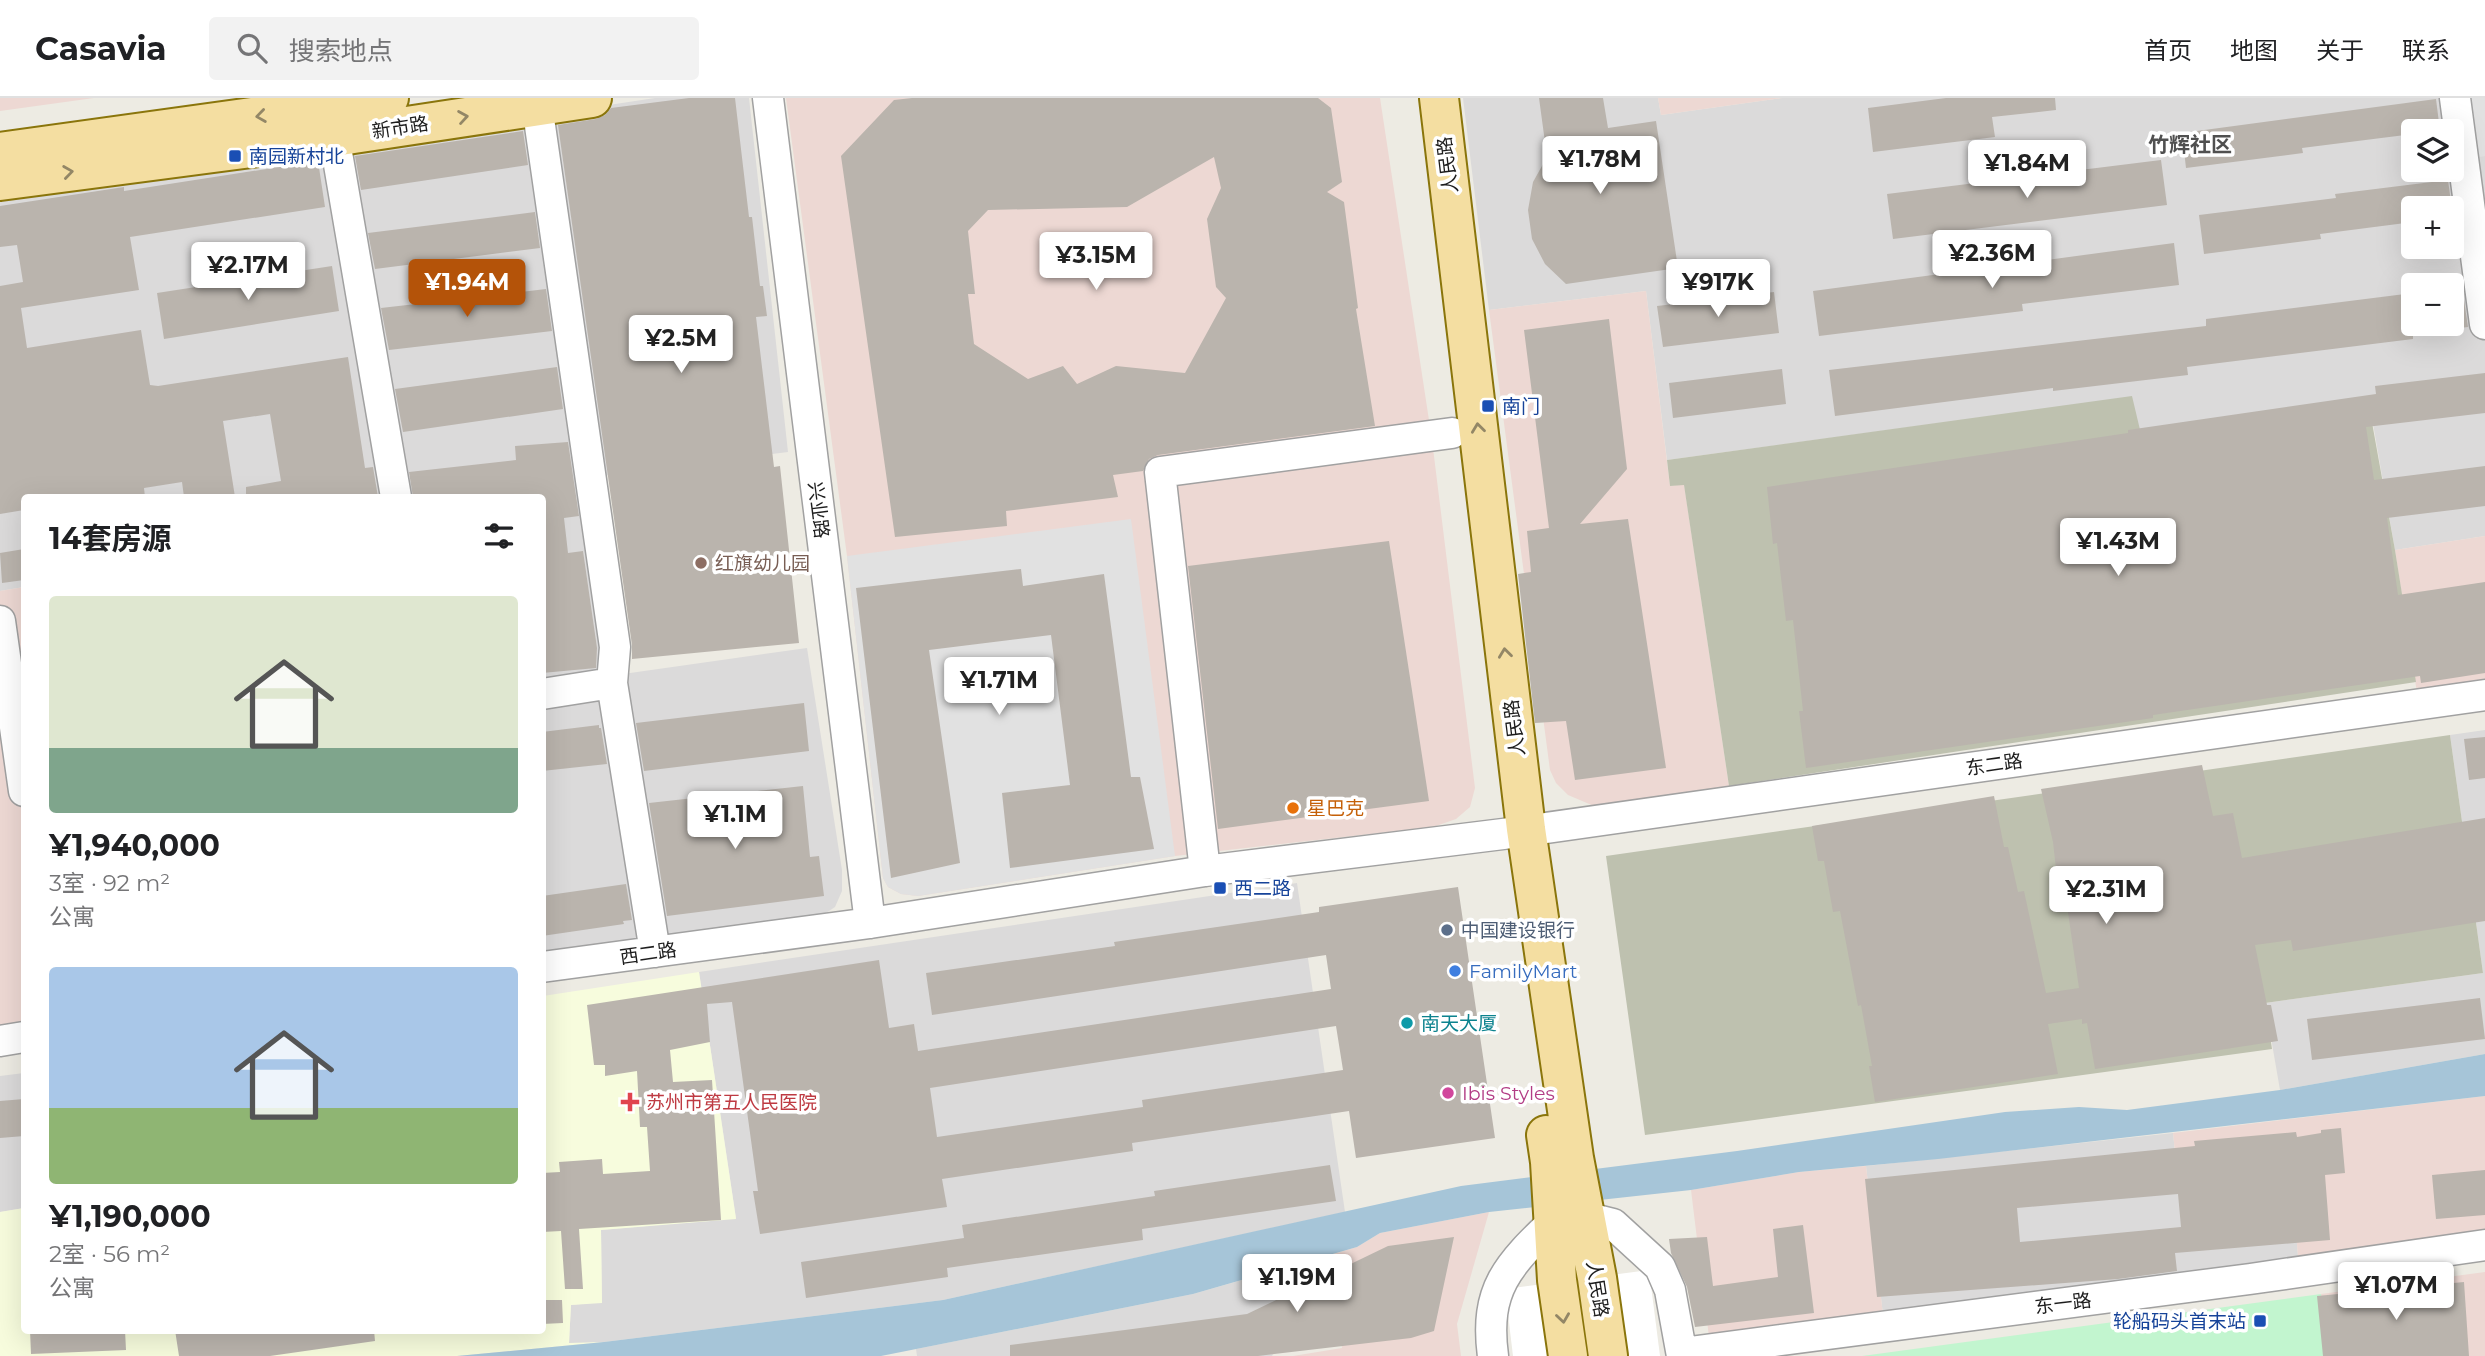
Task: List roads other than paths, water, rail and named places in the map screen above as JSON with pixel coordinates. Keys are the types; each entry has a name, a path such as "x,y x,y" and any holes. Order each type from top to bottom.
{"main road":[{"name":"新市路","path":"0,152 592,98"},
{"name":"人民路","path":"1414,98 1452,433 1515,832 1570,1219 1597,1278 1608,1356"},
{"name":"人民路","path":"1439,98 1515,832"},
{"name":"新市路","path":"0,181 331,122 379,99"},
{"name":"人民路","path":"1568,1356 1557,1280 1570,1219"}],"street":[{"name":"兴业路","path":"768,98 870,923"},
{"path":"2455,98 2485,324"},
{"path":"536,102 615,647 612,683 655,952"},
{"path":"331,122 395,494"},
{"path":"1205,871 1160,472 1452,433"},
{"path":"0,621 21,770"},
{"path":"546,693 612,683"},
{"name":"东二路","path":"1515,832 2485,695"},
{"name":"西二路","path":"546,966 870,923 1205,871 1515,832"},
{"path":"0,1041 21,1038"},
{"path":"1493,1356 1489,1330 1494,1299 1504,1276 1526,1248 1570,1219 1613,1224 1660,1266 1670,1290 1682,1355"},
{"name":"东一路","path":"1682,1355 2485,1245"}],"water":[{"path":"2485,1054 2485,1096 1938,1159 1799,1172 1691,1190 1489,1212 1380,1233 1357,1247 1193,1294 881,1356 457,1356 604,1342 943,1300 1461,1186 1737,1151 2005,1112 2079,1107 2127,1110 2280,1090"}],"place":[{"name":"南园新村北","path":"235,156"},
{"name":"南门","path":"1488,406"},
{"name":"红旗幼儿园","path":"701,563"},
{"name":"星巴克","path":"1293,808"},
{"name":"西二路","path":"1220,888"},
{"name":"中国建设银行","path":"1447,930"},
{"name":"FamilyMart","path":"1455,971"},
{"name":"南天大厦","path":"1407,1023"},
{"name":"Ibis Styles","path":"1448,1093"},
{"name":"苏州市第五人民医院","path":"630,1102"},
{"name":"轮船码头首末站","path":"2260,1321"}],"district":[{"name":"竹辉社区","path":"2190,145"}]}
